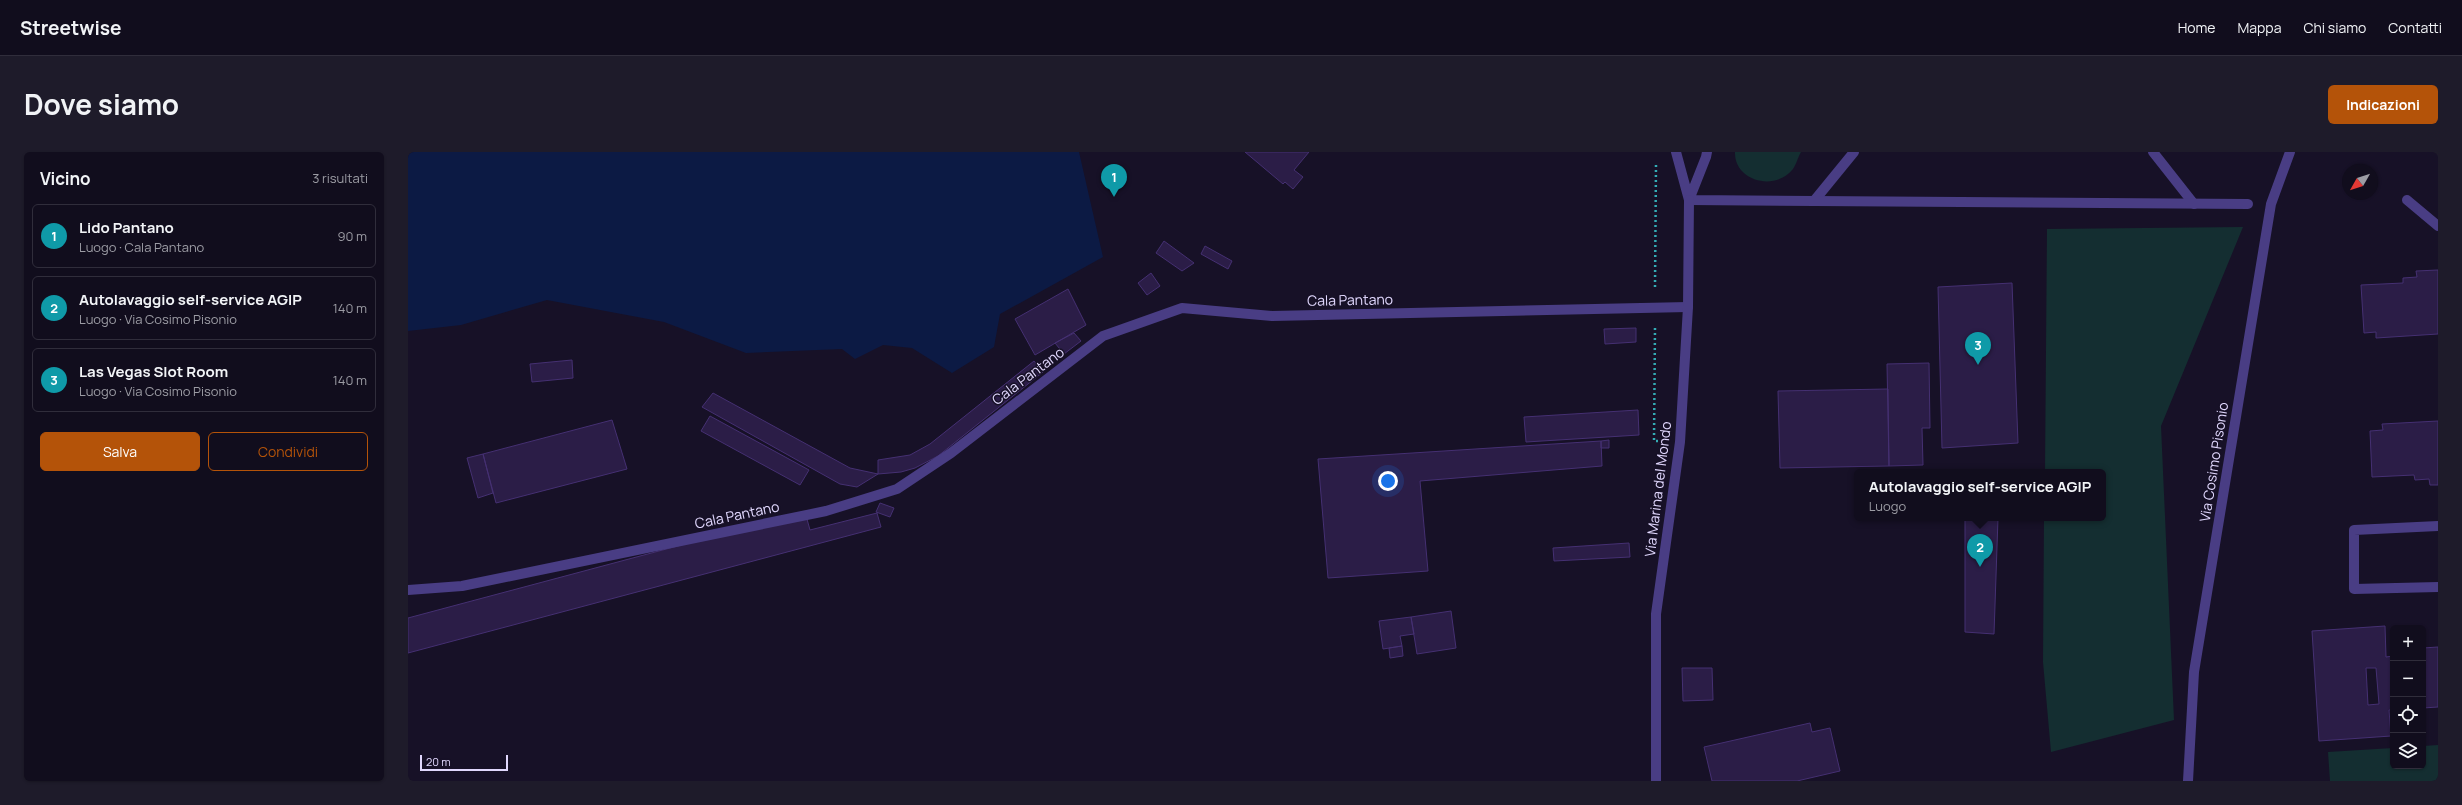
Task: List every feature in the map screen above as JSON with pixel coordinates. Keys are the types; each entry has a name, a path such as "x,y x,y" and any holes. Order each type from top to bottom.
{"street":[{"name":"Via Marina del Mondo","path":"1656,781 1656,614 1680,442 1688,307 1689,200 1676,152"},
{"name":"Via Marina del Mondo","path":"1689,200 1706,157 1706,152"},
{"path":"1814,201 1854,152"},
{"path":"2153,152 2194,204"},
{"name":"Via Cosimo Pisonio","path":"2188,781 2197,656 2271,204 2290,152"},
{"path":"1689,200 2248,204"},
{"path":"2407,200 2438,226"},
{"name":"Cala Pantano","path":"408,590 462,586 826,511 897,489 951,453 1103,336 1182,308 1272,316 1688,307"},
{"path":"2438,526 2354,530 2354,589 2438,587"}],"green space":[{"path":"1735,152 1801,152 1793,169 1785,176 1776,180 1766,181 1757,180 1748,176 1741,170 1736,162"},
{"path":"2243,227 2161,426 2174,720 2051,752 2043,662 2044,521 2106,521 2106,469 2045,469 2047,229"},
{"path":"2438,745 2438,781 2330,781 2328,752 2390,748 2390,769 2426,769 2426,746"}],"water":[{"path":"408,152 1079,152 1103,257 1000,314 994,347 952,373 912,348 883,345 855,359 842,349 746,353 664,322 547,300 461,325 408,331"}],"building":[{"path":"1245,152 1309,152 1294,170 1303,177 1293,189 1285,182 1283,184"},
{"path":"1164,241 1194,263 1182,271 1156,253"},
{"path":"1205,246 1232,261 1228,269 1201,254"},
{"path":"2438,270 2438,334 2376,338 2376,332 2364,333 2361,285 2403,283 2403,278 2417,277 2416,271"},
{"path":"1151,273 1160,286 1147,295 1138,283"},
{"path":"2012,283 2018,443 1942,448 1938,287"},
{"path":"1068,289 1086,325 1035,355 1015,319"},
{"path":"1636,328 1636,342 1605,344 1604,329"},
{"path":"1074,333 1081,341 1064,354 1055,343"},
{"path":"572,360 573,378 532,382 530,364"},
{"path":"1034,361 1043,372 938,456 915,468 901,472 878,474 878,460 910,455 930,444"},
{"path":"1929,363 1930,428 1922,428 1923,465 1889,466 1887,364"},
{"path":"1888,389 1889,466 1780,468 1778,391"},
{"path":"713,393 850,468 878,474 857,487 840,484 702,407"},
{"path":"1638,410 1639,435 1526,442 1524,417"},
{"path":"710,416 809,470 800,485 701,431"},
{"path":"612,420 627,469 496,503 483,454"},
{"path":"2438,421 2438,485 2430,485 2429,479 2415,480 2414,475 2372,477 2370,431 2383,430 2382,424"},
{"path":"1609,440 1609,448 1601,448 1601,441"},
{"path":"1601,441 1602,466 1420,481 1428,571 1328,578 1318,459"},
{"path":"483,454 493,493 478,498 467,458"},
{"path":"880,503 894,508 890,517 876,512"},
{"path":"805,512 810,530 877,513 881,527 408,653 408,618"},
{"path":"1965,521 1998,521 1994,634 1965,632"},
{"path":"1629,543 1630,557 1554,561 1553,548"},
{"path":"1451,611 1456,648 1417,654 1411,617"},
{"path":"1411,617 1414,634 1400,636 1402,646 1383,649 1379,621"},
{"path":"2385,626 2386,657 2390,656 2390,736 2319,741 2312,631","holes":["2366,668 2376,668 2379,704 2368,705"]},
{"path":"1402,646 1403,656 1390,658 1389,648"},
{"path":"2438,647 2438,707 2426,708 2426,648"},
{"path":"1682,668 1712,668 1713,700 1683,701"},
{"path":"1810,723 1812,732 1830,728 1840,771 1797,781 1712,781 1704,747"}],"place":[{"name":"Lido Pantano","path":"1114,197"},
{"name":"Las Vegas Slot Room","path":"1978,365"},
{"name":"Autolavaggio self-service AGIP","path":"1980,567"}]}
